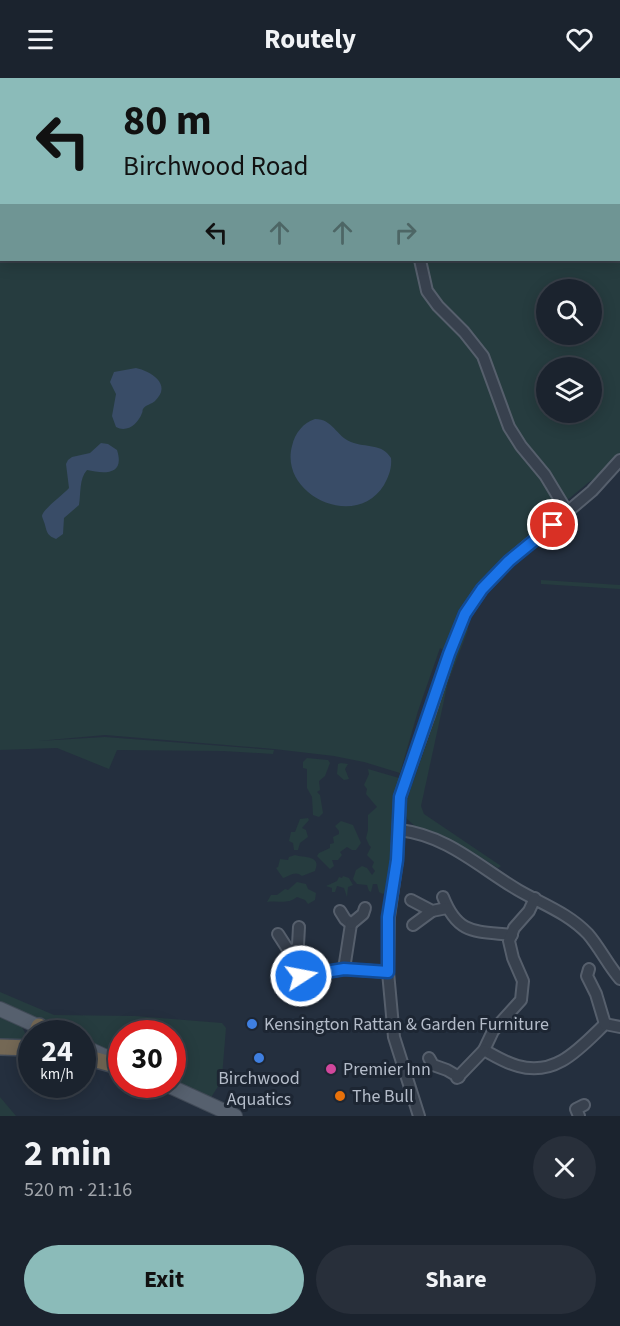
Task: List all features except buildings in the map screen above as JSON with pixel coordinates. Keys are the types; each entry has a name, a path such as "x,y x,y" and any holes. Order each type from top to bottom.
{"highway":[{"path":"0,1047 18,1042"}],"main road":[{"path":"0,1009 18,1026"},
{"path":"186,1094 235,1116"}],"street":[{"path":"420,261 427,291 483,357 508,427 545,475 568,513"},
{"path":"419,1116 393,1035 388,972 388,917 400,830 400,797 465,614 495,575 592,491 620,460"},
{"path":"400,830 411,831 450,846 469,856 518,890 570,918 588,934 620,979"},
{"path":"443,897 447,908 467,930 512,935"},
{"path":"429,1058 433,1065 447,1070 458,1078 484,1050 493,1031 517,1006 522,995 523,981 510,948 512,935 514,928 529,911 535,898"},
{"path":"411,900 432,911"},
{"path":"344,969 351,924 363,914 365,908"},
{"path":"413,925 432,911 447,908"},
{"path":"340,911 351,924"},
{"path":"294,952 298,945 299,927"},
{"path":"278,934 287,948 294,952 301,976 344,969 388,972"},
{"path":"584,974 596,994 605,1024"},
{"path":"484,1050 515,1065 539,1069 549,1067 572,1055 605,1024"},
{"path":"605,1024 620,1027"}],"green space":[{"path":"0,261 620,261 620,460 613,469 589,482 565,502 557,495 557,508 560,511 509,556 445,651 440,648 400,773 334,756 274,749 105,735 38,741 105,737 274,750 273,754 117,750 109,769 57,748 0,750"},
{"path":"541,580 620,585 620,589 541,584"},
{"path":"467,625 468,630 448,682 421,806 424,814 501,866 498,868 469,850 416,827 407,819 405,813 406,802 434,722 446,675"},
{"path":"307,758 328,760 330,763 325,776 319,781 320,790 317,792 320,795 323,813 319,817 313,815 312,797 307,788 307,769 303,768 303,762"},
{"path":"338,764 348,764 345,769 349,779 344,780 337,774"},
{"path":"368,769 399,778 394,808 396,831 392,873 386,884 387,890 383,894 379,892 377,884 373,884 371,892 367,885 357,884 353,879 356,870 362,866 367,868 372,875 375,871 372,867 374,862 367,855 371,847 366,838 368,815 377,807 366,794 367,789 364,785 369,774"},
{"path":"308,818 309,820 302,828 306,830 308,837 300,843 298,850 294,850 293,843 289,841 291,832 295,832 300,819"},
{"path":"341,821 353,825 361,843 356,850 347,847 340,852 342,855 338,860 332,860 334,866 330,869 317,856 334,843 333,837 339,834 335,826"},
{"path":"295,855 314,860 317,866 315,871 302,876 295,873 283,878 276,868 280,859 288,860 289,857"},
{"path":"343,876 349,878 353,885 348,887 347,897 344,888 337,886 335,892 332,892 332,888 326,886"},
{"path":"297,882 306,884 308,889 316,893 315,900 308,904 297,897 286,902 267,902 271,895 277,895 285,889 288,890"},
{"path":"0,992 54,1015 135,1016 185,1020 108,1020 108,1053 96,1047 96,1020 36,1020 0,1004"},
{"path":"0,1016 18,1024 18,1041 0,1042"},
{"path":"186,1020 222,1023 226,1028 222,1077 210,1099 186,1088"},
{"path":"0,1097 16,1116 0,1116"}],"water":[{"path":"136,368 158,379 162,389 155,401 143,409 135,424 120,429 116,427 112,416 116,394 110,382 114,372"},
{"path":"315,419 326,422 351,442 383,450 391,458 391,469 386,482 371,499 356,505 339,506 323,501 308,492 297,479 291,464 293,441 303,426"},
{"path":"101,443 108,444 117,450 119,458 116,468 107,472 87,470 81,482 79,505 64,518 63,534 56,539 53,538 47,532 42,516 49,506 69,488 66,464 68,460 90,453"}],"place":[{"name":"Kensington Rattan & Garden Furniture","path":"252,1024"},
{"name":"Birchwood Aquatics","path":"259,1058"},
{"name":"Premier Inn","path":"331,1069"},
{"name":"The Bull","path":"340,1096"}],"route":[{"path":"301,976 335,969 388,972 388,917 397,860 400,797 449,654 465,614 482,589 509,561 553,525"}]}
